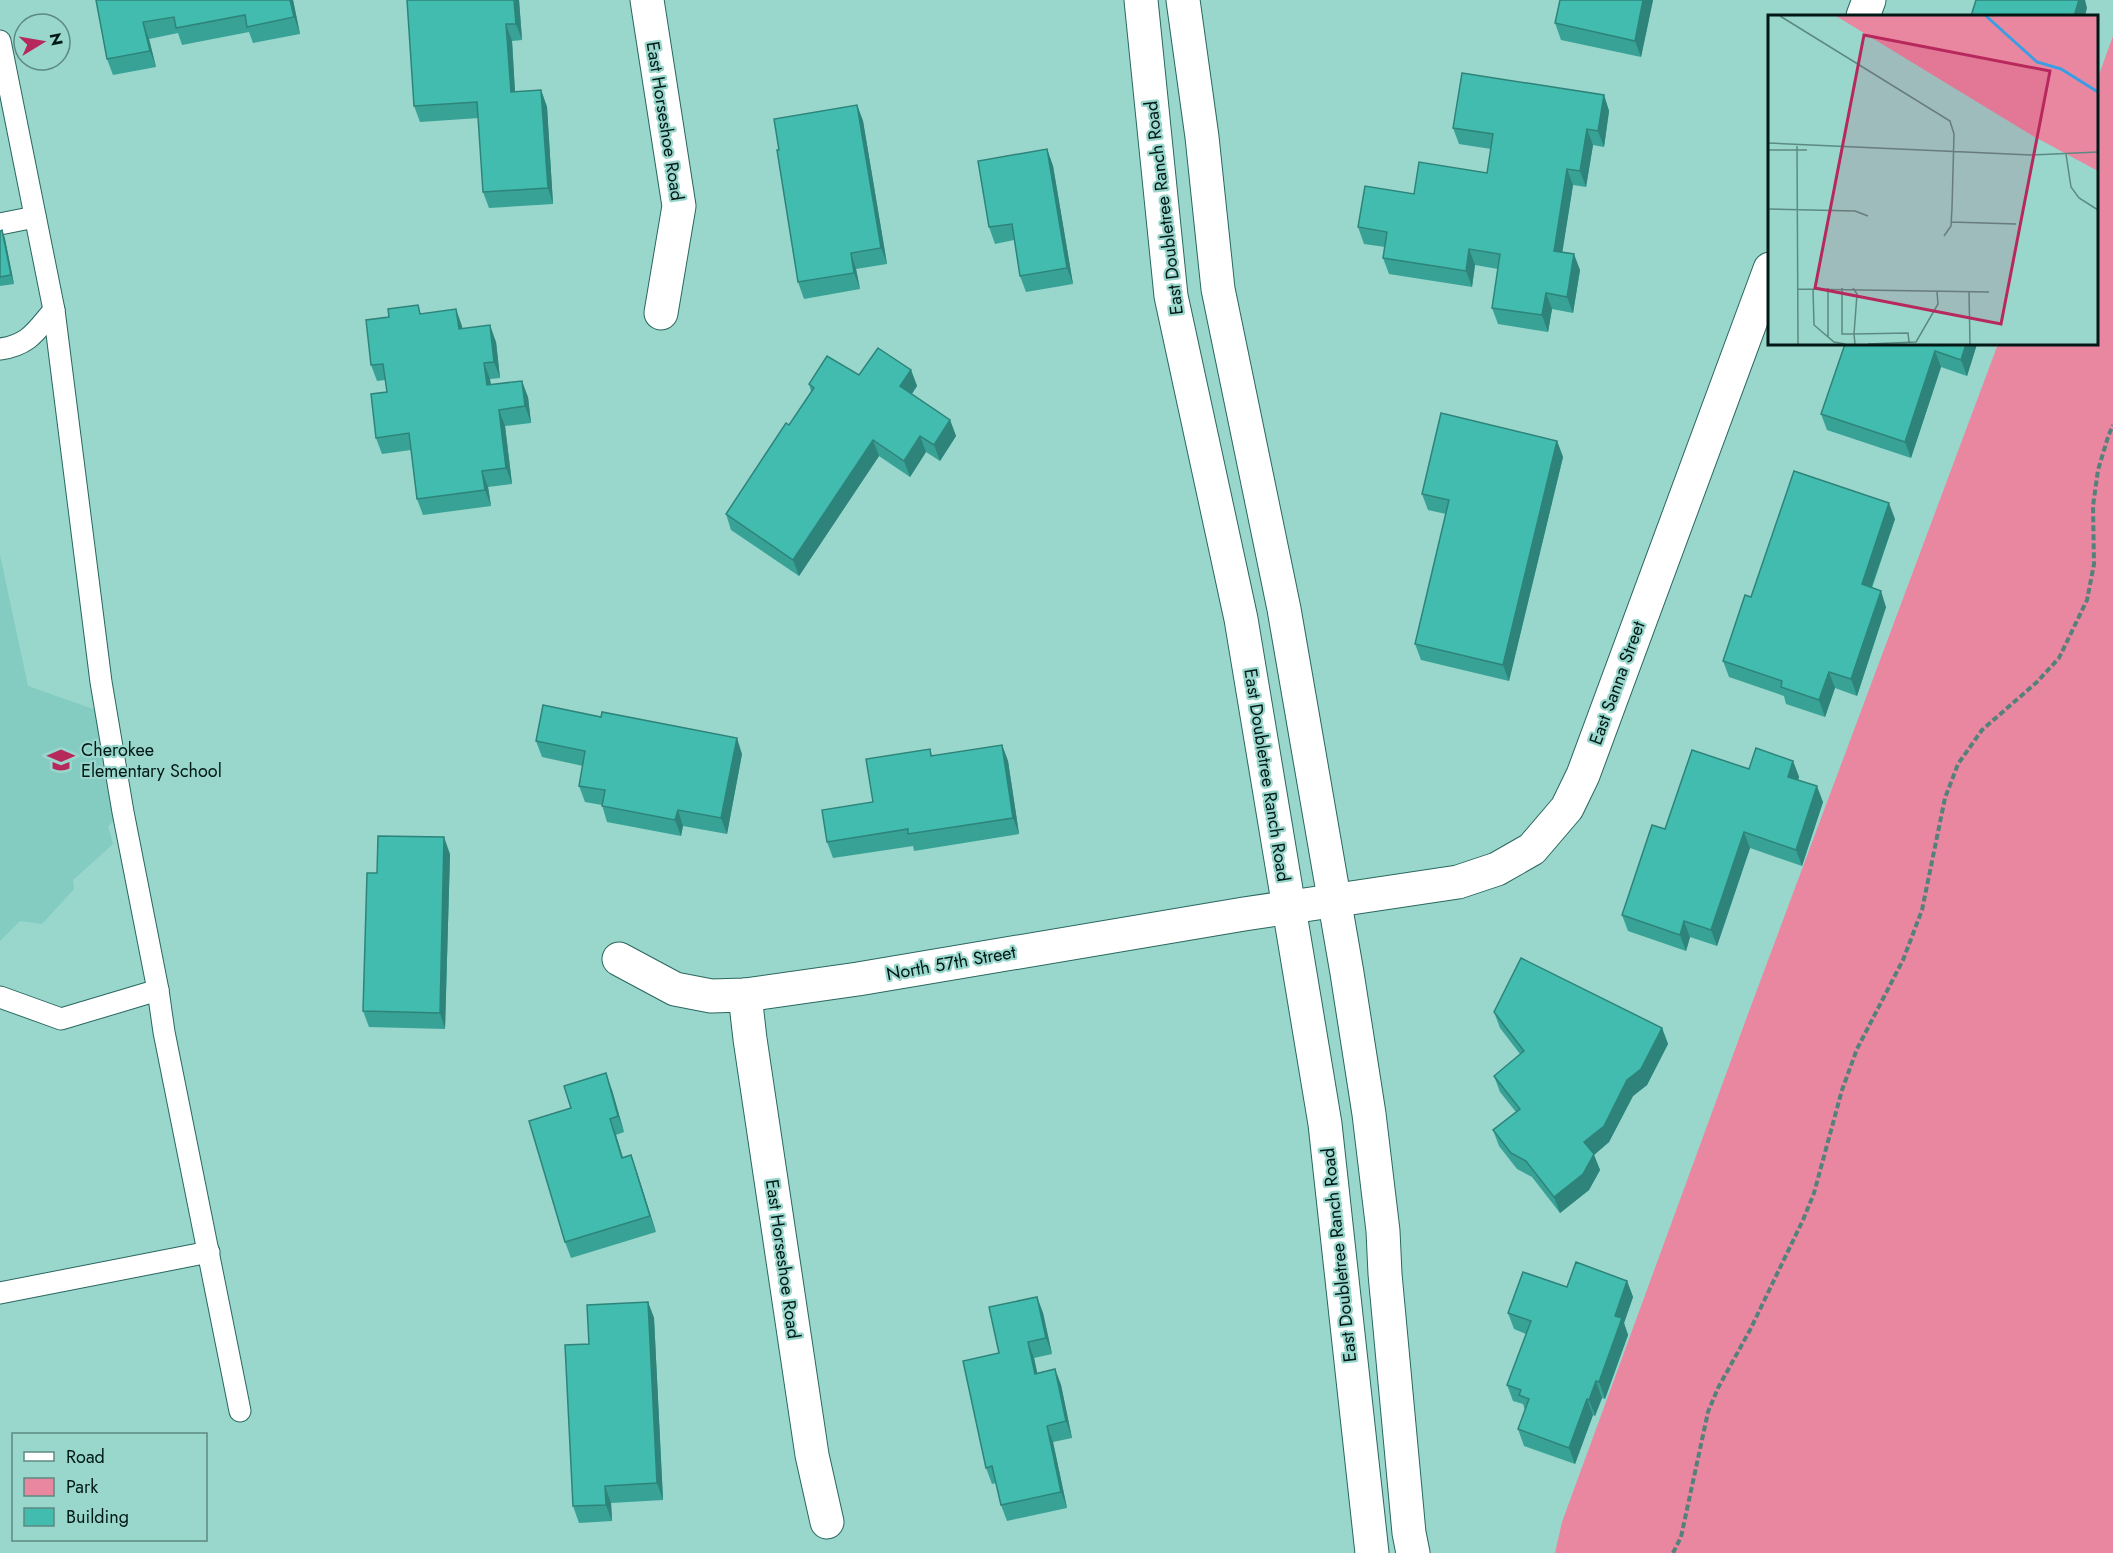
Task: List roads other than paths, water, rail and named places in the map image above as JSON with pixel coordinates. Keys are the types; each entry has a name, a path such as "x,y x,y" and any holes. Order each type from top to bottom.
{"main road":[{"name":"East Horseshoe Road","path":"647,0 679,206 661,313"},
{"name":"East Doubletree Ranch Road","path":"1141,0 1171,296 1241,620 1325,1124 1372,1553"},
{"path":"1183,0 1202,137 1218,289 1284,609 1335,901 1369,1114 1383,1231 1408,1521 1413,1553"},
{"path":"1863,15 1869,0"},
{"name":"East Sanna Street","path":"1289,908 1458,882 1497,869 1532,849 1567,808 1583,775 1612,699 1768,274"},
{"name":"North 57th Street","path":"619,959 675,989 711,996 745,995 858,979 1289,908"},
{"name":"East Horseshoe Road","path":"745,995 812,1455 827,1522"},
{"path":"1342,1278 1385,1274"}],"lane":[{"path":"0,41 6,107 35,217 54,310 101,681 123,812 164,1032 240,1412"},
{"path":"0,224 35,217"},
{"path":"0,349 15,347 30,338 54,310"},
{"path":"0,997 61,1019 158,990"},
{"path":"0,1293 209,1252"}],"place":[{"name":"Cherokee Elementary School","path":"61,760"}]}
